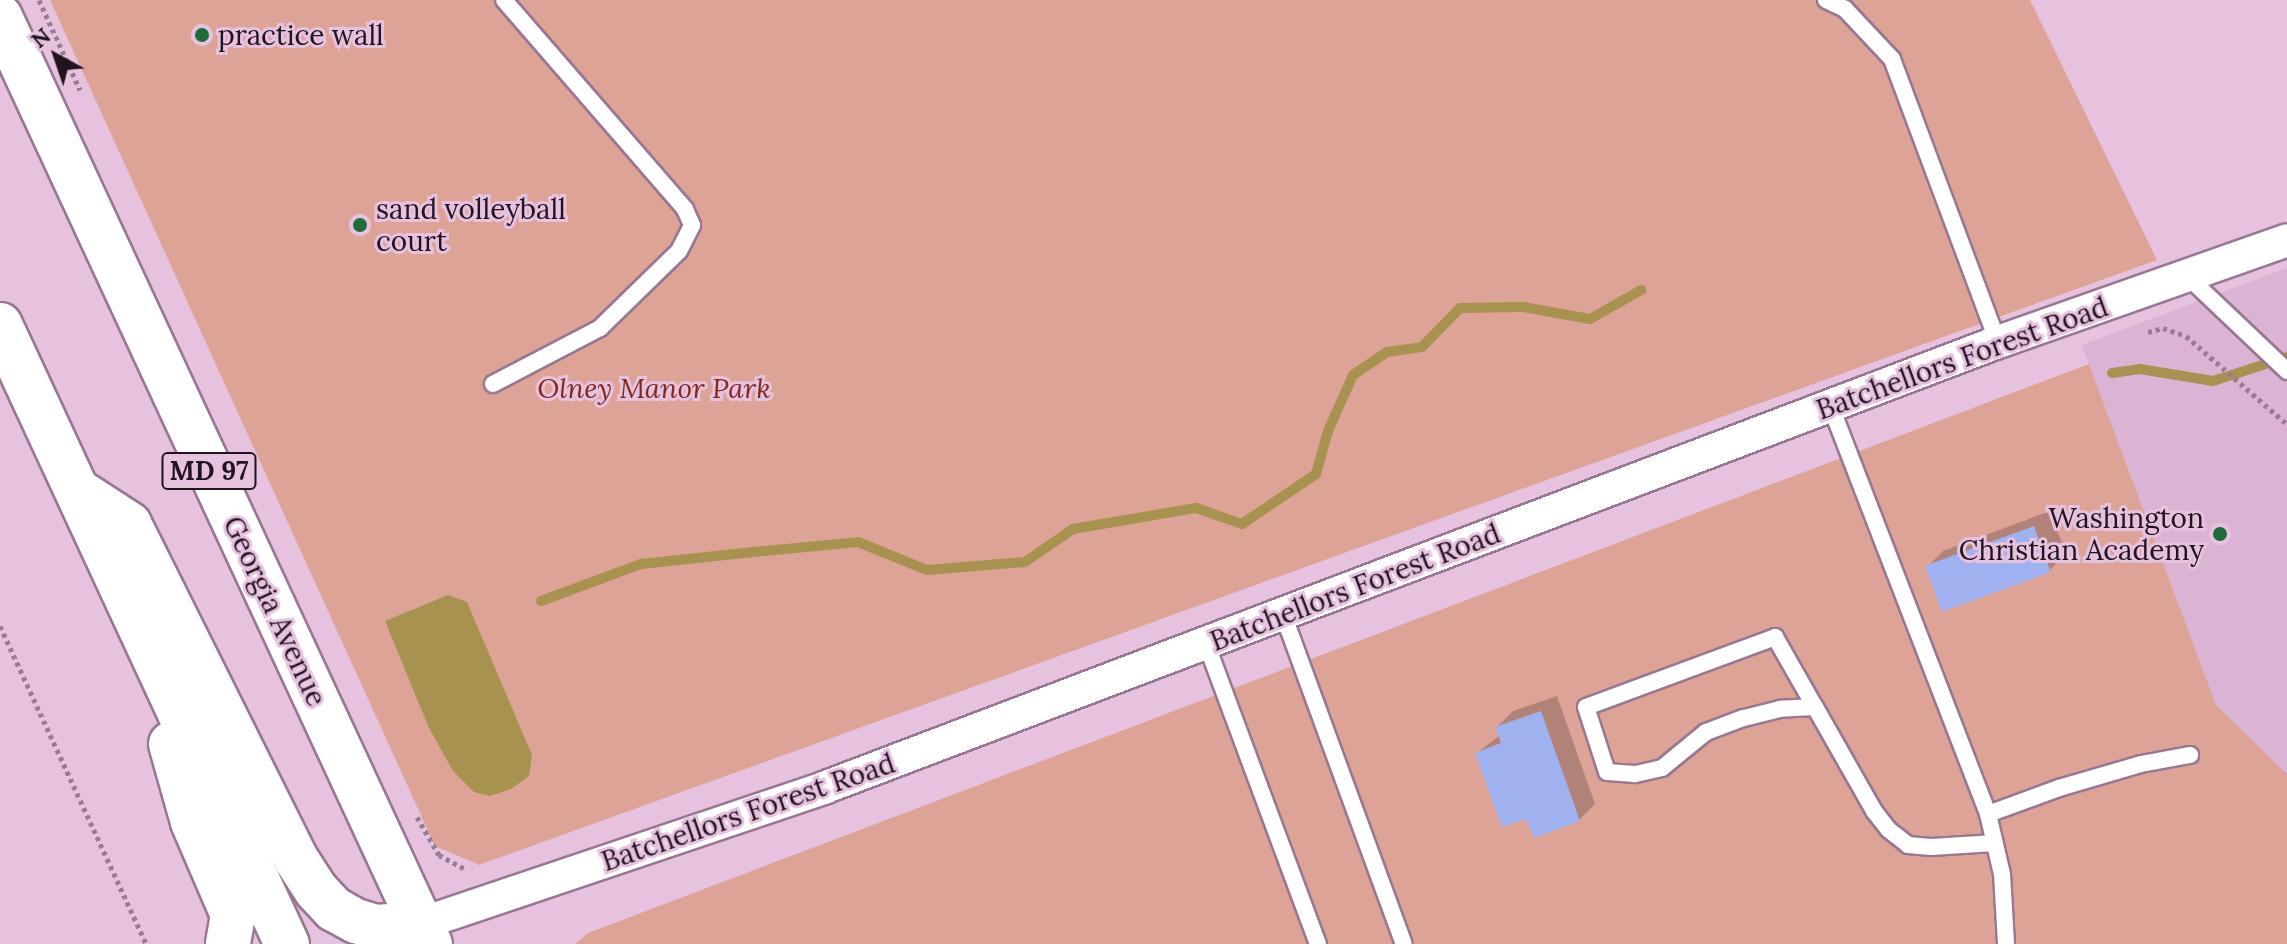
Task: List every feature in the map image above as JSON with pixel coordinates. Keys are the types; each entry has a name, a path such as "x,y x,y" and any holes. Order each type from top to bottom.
{"main road":[{"name":"Georgia Avenue","path":"0,17 425,934"},
{"path":"0,325 287,944"},
{"path":"78,491 129,524 296,859 317,891 334,909 356,921 425,934"},
{"path":"159,667 172,750 193,822 233,915 228,944"}],"street":[{"name":"Batchellors Forest Road","path":"425,934 826,787 1998,342 2287,240"}],"lane":[{"path":"493,384 600,328 679,251 692,225 685,209 504,0"},
{"path":"1826,0 1845,9 1892,59 1998,342"},
{"path":"2187,276 2287,371"},
{"path":"1831,407 1988,814 2002,874 2006,944"},
{"path":"1283,614 1404,944"},
{"path":"1815,707 1768,712 1706,732 1662,768 1635,774 1607,772 1586,707 1775,637 1815,707 1874,811 1889,830 1908,845 1931,847 1995,843"},
{"path":"1206,643 1318,944"},
{"path":"1988,814 2059,788 2141,764 2190,755"}],"path":[{"path":"2148,332 2163,328 2186,336 2287,424"},
{"path":"0,626 146,944"}],"shaded area":[{"name":"Washington Christian Academy","path":"2287,268 2287,774 2216,705 2082,345"},
{"path":"448,595 467,602 532,755 529,776 511,789 490,796 474,792 453,771 429,728 385,621"}],"green space":[{"name":"Olney Manor Park","path":"50,0 2030,0 2157,260 479,865 435,846"},
{"path":"2089,364 2216,705 2287,774 2287,944 575,944 588,933"}],"building":[{"path":"2034,526 2051,572 1942,612 1925,566"},
{"path":"1541,711 1580,821 1534,838 1526,819 1502,827 1475,753 1501,743 1495,727"}],"waterway":[{"path":"541,601 641,564 858,542 927,570 1025,562 1073,529 1196,508 1242,524 1316,474 1328,431 1353,375 1387,352 1422,347 1460,308 1523,307 1590,319 1641,290"},
{"path":"2112,373 2140,369 2213,381 2287,357"}],"place":[{"name":"practice wall","path":"202,35"},
{"name":"sand volleyball court","path":"360,225"},
{"name":"Washington Christian Academy","path":"2220,534"}]}
